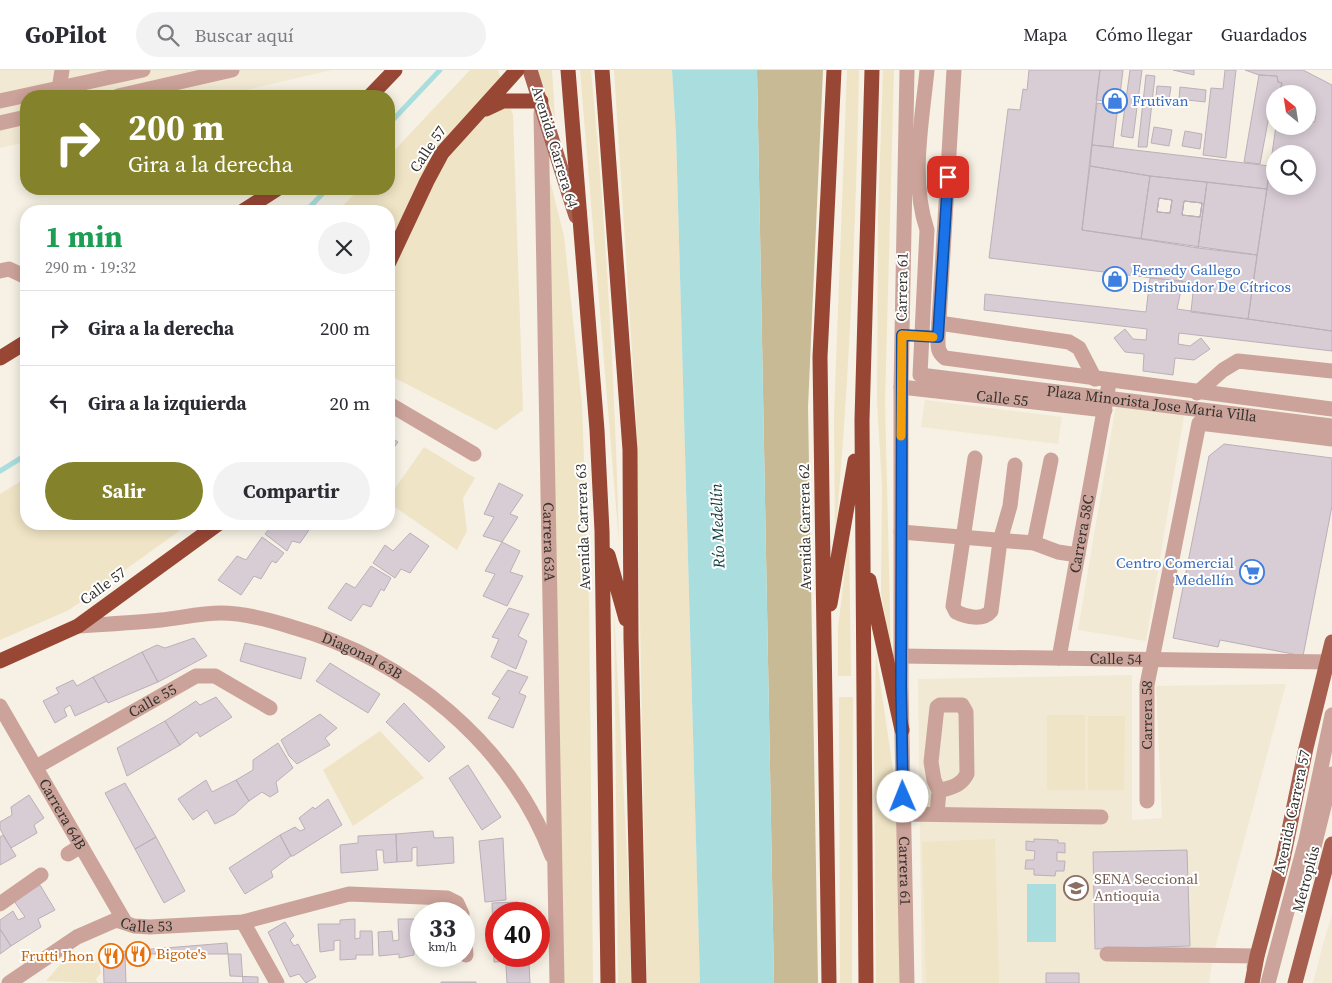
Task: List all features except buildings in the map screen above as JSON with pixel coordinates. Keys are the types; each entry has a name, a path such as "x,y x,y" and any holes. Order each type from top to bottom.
{"highway":[{"path":"376,90 395,70"},
{"name":"Calle 57","path":"395,249 434,167 452,141 517,70"},
{"name":"Avenida Carrera 63","path":"568,70 597,430 602,531 608,983"},
{"path":"602,70 630,450 639,983"},
{"name":"Avenida Carrera 62","path":"829,983 820,357 834,70"},
{"path":"866,983 862,420 872,70"},
{"path":"474,117 503,101 541,102"},
{"path":"252,205 267,195"},
{"path":"0,358 20,346"},
{"path":"824,640 862,420"},
{"name":"Calle 57","path":"0,661 78,626 210,530"},
{"path":"602,531 632,639"},
{"path":"862,550 902,730"}],"main road":[{"name":"Avenida Carrera 64","path":"530,70 579,225"},
{"name":"Avenida Carrera 57","path":"1251,983 1283,859 1332,642"},
{"path":"1295,983 1332,844"}],"street":[{"path":"59,90 62,70"},
{"path":"67,90 143,70"},
{"path":"144,90 232,70"},
{"name":"Carrera 61","path":"907,70 901,387 901,656 908,983"},
{"name":"Plaza Minorista Jose Maria Villa","path":"927,70 917,180 922,216 927,230 920,375 1106,404 1185,410 1332,426"},
{"path":"954,70 938,330 938,352 944,358 1197,393 1332,409"},
{"path":"0,101 20,98"},
{"name":"Carrera 63A","path":"541,102 557,983"},
{"path":"0,123 20,118"},
{"path":"904,196 947,194"},
{"path":"903,259 943,262"},
{"path":"0,271 9,270 20,275"},
{"path":"902,335 921,336 938,330 1069,342 1079,348 1102,380"},
{"path":"1197,393 1223,370 1238,361 1332,371"},
{"name":"Carrera 58C","path":"1058,658 1106,404 1102,380"},
{"name":"Calle 55","path":"901,387 1106,404"},
{"path":"395,408 474,454"},
{"name":"Carrera 58","path":"1147,801 1146,697 1199,423 1332,439"},
{"path":"975,458 953,606 956,612 962,615 982,618 991,611 1000,541 1010,506 1015,465"},
{"path":"1034,543 1050,460"},
{"path":"901,532 1034,543 1058,552 1078,555"},
{"name":"Diagonal 63B","path":"78,626 136,623 221,613 270,620 317,634 362,653 421,689 444,706 479,740 525,800 555,864"},
{"name":"Calle 54","path":"901,656 1329,662"},
{"name":"Calle 55","path":"36,768 196,676 215,676 270,708"},
{"path":"937,814 939,791 934,780 931,762 937,707 940,705 962,705 966,712 966,774 958,786 939,791"},
{"name":"Carrera 64B","path":"0,706 125,922"},
{"name":"Metroplús","path":"1268,983 1306,840 1332,715"},
{"name":"Metroplús","path":"1277,983 1332,774"},
{"path":"904,814 1101,817"},
{"path":"68,854 81,846"},
{"path":"0,904 41,876"},
{"name":"Calle 53","path":"10,983 77,937 116,920 137,927 171,927 243,922 349,894 447,898 455,902"},
{"path":"243,922 277,983"},
{"path":"1107,954 1257,956"}],"shaded area":[{"path":"0,70 332,70 246,90 20,90 20,143 0,148"},
{"path":"470,70 498,70 513,115 523,410 496,430 395,378 395,205 344,205 353,195 395,195 395,150"},
{"path":"537,70 552,70 555,118"},
{"path":"580,70 591,70 601,188 609,306 619,543"},
{"path":"614,70 672,70 676,134 700,983 647,983 636,414"},
{"path":"757,70 823,70 808,407 818,983 774,983"},
{"path":"847,70 859,70 858,129 848,364 835,541 834,417"},
{"path":"883,70 894,70 885,401 891,653 881,592 882,486 877,401 878,216"},
{"path":"547,169 564,236 582,404 589,599 593,983 562,983"},
{"path":"1117,399 1185,410 1146,641 1078,630"},
{"path":"925,400 1062,417 1058,444 921,427"},
{"path":"424,447 475,478 463,498 467,531 457,550 395,507 395,488"},
{"path":"20,482 20,530 181,530 69,610 0,640 0,494"},
{"path":"849,536 851,676 838,676 838,628"},
{"path":"614,609 629,895 631,983 618,983"},
{"path":"876,654 898,804 903,983 876,983 874,743"},
{"name":"SENA Seccional Antioquia","path":"1132,675 1132,820 1162,818 1156,686 1286,684 1213,956 1209,983 922,983 918,679"},
{"path":"839,697 853,697 852,983 840,983"},
{"path":"1047,715 1085,715 1085,790 1047,790"},
{"path":"1088,716 1125,716 1124,790 1088,790"},
{"path":"380,731 424,778 353,826 323,770"},
{"path":"995,839 999,983 926,983 922,842"},
{"path":"1332,915 1332,983 1313,983 1325,937"},
{"path":"71,952 99,963 101,973 96,979 98,983 46,981"}],"water":[{"name":"Río Medellín","path":"672,70 757,70 774,983 700,983 676,134"},
{"path":"1027,884 1056,884 1056,942 1027,942"}],"waterway":[{"path":"395,118 440,70"},
{"path":"312,205 321,195"},
{"path":"0,471 20,459"}],"slow traffic":[{"path":"901,436 902,335 933,337"}],"place":[{"name":"Frutivan","path":"1115,101"},
{"name":"Fernedy Gallego Distribuidor De Cítricos","path":"1115,279"},
{"name":"Centro Comercial Medellín","path":"1252,572"},
{"name":"SENA Seccional Antioquia","path":"1076,888"},
{"name":"Bigote's","path":"138,954"},
{"name":"Frutti Jhon","path":"111,956"}],"route":[{"path":"903,797 901,686 902,335 938,337 948,177"}]}
